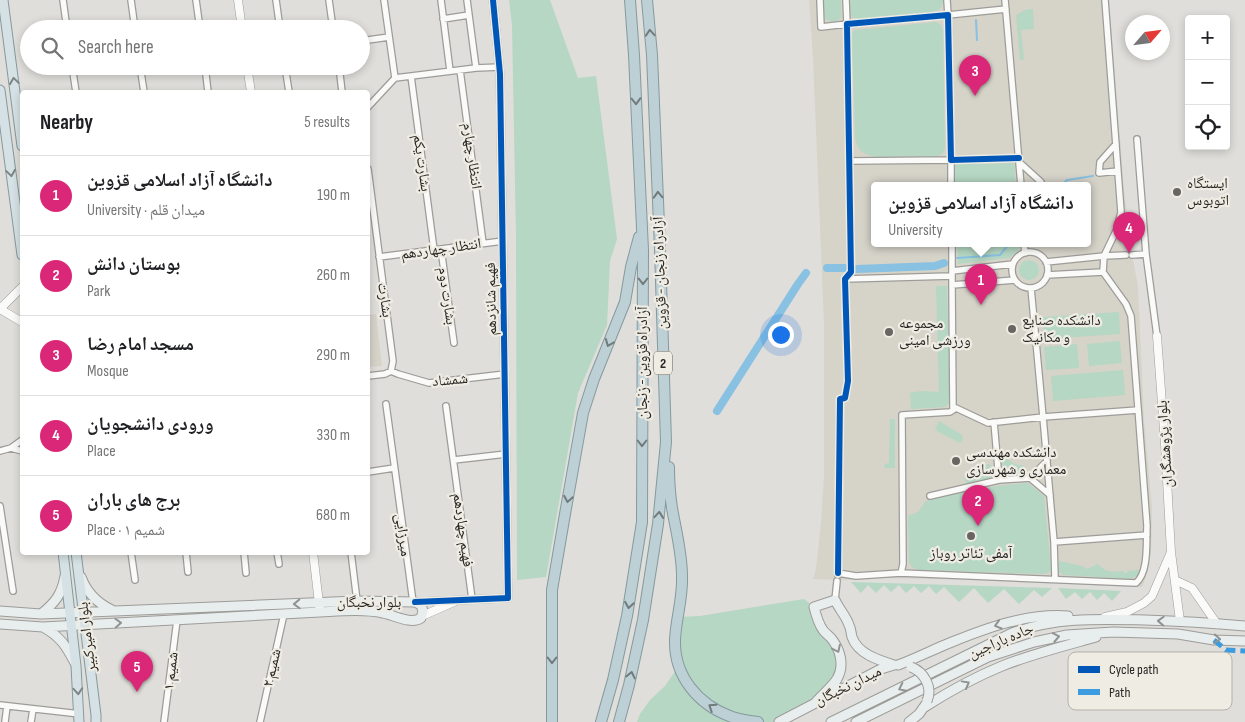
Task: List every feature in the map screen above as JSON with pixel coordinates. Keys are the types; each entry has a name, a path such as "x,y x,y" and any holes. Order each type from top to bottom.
{"highway":[{"name":"آزادراه قزوین - زنجان","path":"602,722 627,616 642,522 643,250 635,65 630,0"},
{"name":"آزادراه زنجان - قزوین","path":"619,722 643,620 658,524 666,442 652,56 647,0"},
{"path":"552,722 552,590 583,413 594,379 625,302 631,267 642,229"},
{"path":"666,442 672,507 682,576 675,639 678,667 694,693 709,705 732,717 758,722"}],"main road":[{"path":"3,0 20,131"},
{"path":"0,90 4,144 20,243"},
{"name":"بلوار امیرکبیر","path":"63,555 80,718"},
{"name":"بلوار امیرکبیر","path":"76,555 96,722"},
{"path":"41,614 51,607 59,597 66,576 73,581 77,580 79,576 92,597 102,605 115,611"},
{"path":"816,702 837,679 840,672 841,657 838,649 822,628 814,607 835,600 859,648 878,660 896,665 976,633 1020,619 1038,616 1098,618"},
{"name":"بلوار نخبگان","path":"0,611 41,614 320,607 384,613 413,620 417,620 422,616 423,611 422,607 414,602 357,601 320,607 284,614 43,627 0,624"},
{"name":"جاده باراجین","path":"831,722 1012,633 1031,626 1098,618 1245,626"},
{"path":"43,627 65,644 76,666"},
{"path":"910,722 925,705 1003,665 1114,632"},
{"name":"جاده باراجین","path":"856,722 972,664 1007,650 1067,635 1114,632 1178,634 1214,640 1245,641"},
{"name":"میدان نخبگان","path":"779,722 881,669 896,665 911,667 921,672 930,692 925,705"}],"street":[{"path":"63,0 66,20"},
{"path":"131,0 134,20"},
{"path":"196,0 199,20"},
{"path":"238,0 241,20"},
{"path":"276,0 279,20"},
{"path":"329,0 332,20"},
{"path":"384,0 395,78"},
{"path":"441,0 450,71"},
{"path":"467,0 476,68"},
{"name":"فهیم شانزدهم","path":"472,599 508,598 500,67 493,0"},
{"path":"820,0 821,27 1006,9"},
{"path":"835,600 838,577 840,399 845,398 848,381 846,279 851,272 846,0"},
{"path":"947,0 951,182"},
{"path":"1005,0 1020,182"},
{"path":"838,577 902,573 1136,582 1141,578 1146,561 1147,526 1131,316 1126,304 1103,272 1104,256 1117,228 1121,212 1105,0"},
{"path":"443,19 469,15"},
{"path":"370,40 389,37"},
{"path":"370,105 395,78 476,68 500,67"},
{"name":"انتظار چهارم","path":"460,70 483,242"},
{"path":"73,75 76,90"},
{"path":"141,75 144,90"},
{"path":"206,75 208,90"},
{"path":"248,75 251,90"},
{"path":"286,75 289,90"},
{"path":"339,75 342,90"},
{"name":"بشارت یکم","path":"411,76 437,249"},
{"path":"1137,139 1146,254 1157,336"},
{"path":"1116,144 1100,162 1099,172 1118,171"},
{"path":"849,161 1019,160 1041,182"},
{"name":"بشارت","path":"370,185 394,361 391,371"},
{"name":"انتظار چهاردهم","path":"379,257 483,242 503,241"},
{"path":"952,247 953,410"},
{"path":"1024,247 1025,253"},
{"name":"بشارت دوم","path":"437,249 454,343"},
{"path":"1031,252 1042,257 1046,262 1047,275 1041,284 1031,288 1022,286 1015,280 1012,270 1013,264 1018,257 1031,252"},
{"path":"1046,262 1146,254"},
{"path":"846,279 952,274 1013,264"},
{"path":"1047,275 1103,272"},
{"path":"952,285 1015,280"},
{"path":"1031,288 1054,542 1055,579"},
{"path":"20,289 0,309 20,321"},
{"name":"بلوار پژوهشگران","path":"1157,336 1171,552 1180,621"},
{"path":"370,376 385,374 391,371"},
{"name":"شمشاد","path":"391,371 429,384 505,374"},
{"name":"میرزایی","path":"386,404 414,602"},
{"name":"فهیم چهاردهم","path":"446,406 472,599"},
{"path":"902,573 902,415 950,412 956,408 988,423 1032,417 1138,410"},
{"path":"994,422 999,480"},
{"path":"0,451 11,448 20,441"},
{"path":"11,448 20,450"},
{"path":"454,460 506,454"},
{"path":"930,496 999,480 1030,478 1047,460"},
{"path":"370,472 394,468"},
{"path":"1030,478 1050,495"},
{"path":"0,506 13,591"},
{"path":"1054,542 1147,534"},
{"path":"1098,618 1128,612 1152,596 1171,552"},
{"path":"131,555 135,580"},
{"path":"186,555 188,572"},
{"path":"244,555 246,573"},
{"path":"277,555 278,564"},
{"path":"313,555 320,607"},
{"path":"351,555 357,601"},
{"path":"1175,580 1192,588 1217,624"},
{"path":"414,602 472,599"},
{"path":"422,616 461,600"},
{"name":"شمیم ۲","path":"260,722 284,614"},
{"name":"شمیم ۱","path":"164,722 178,620"},
{"path":"0,705 80,718"},
{"path":"5,722 7,706"},
{"path":"32,722 33,709"}],"shaded area":[{"path":"809,0 1109,0 1124,189 1132,255 1138,286 1144,420 1152,508 1151,554 1142,587 986,580 813,579 816,569 824,476 824,324"},
{"path":"376,314 382,366 370,367 370,315"}],"green space":[{"path":"509,0 550,0 578,78 596,76 617,239 610,261 607,325 578,393 546,577 517,580 516,236 512,25"},
{"path":"823,0 841,0 841,18 836,21 828,21 824,17"},
{"path":"849,0 943,0 940,8 933,13 858,19 852,17"},
{"path":"1033,9 1034,29 1021,30 1024,60 1020,60 1016,15 1025,10"},
{"path":"936,22 941,25 943,30 945,148 943,153 938,156 878,157 868,155 859,149 855,136 853,31"},
{"path":"1014,163 1016,182 955,182 955,164"},
{"path":"957,247 1020,247 1009,258 958,264"},
{"path":"1025,260 1033,260 1039,266 1039,274 1033,280 1025,280 1019,274 1019,266"},
{"path":"936,286 947,286 950,402 945,407 911,409 910,393 921,391 939,392"},
{"path":"1119,312 1120,334 1044,339 1043,317"},
{"path":"1120,341 1122,363 1089,366 1087,344"},
{"path":"1077,344 1079,368 1046,370 1044,347"},
{"path":"1123,370 1125,395 1053,401 1051,376"},
{"path":"890,419 895,419 895,468 884,468 885,464 889,463"},
{"path":"939,421 962,435 963,439 960,443 935,430"},
{"path":"1001,452 1004,452 1009,460 1014,463 1023,465 1024,475 1011,476 1003,470"},
{"path":"990,464 991,474 989,479 967,484 964,478 983,468 983,465"},
{"path":"1028,483 1044,496 1051,570 1048,573 919,570 913,568 909,563 908,516 918,512 926,501 989,487"},
{"path":"1059,561 1082,566 1087,569 1098,564 1106,570 1112,572 1123,571 1126,574 1128,571 1139,570 1139,574 1132,579 1063,575 1058,571"},
{"path":"851,582 1052,588 1042,597 1034,590 1019,604 1004,589 988,603 974,588 959,602 944,587 936,594 929,586 921,593 914,586 906,593 899,585 891,592 884,585 876,593 868,585 861,593"},
{"path":"1058,588 1121,591 1112,601 1104,593 1097,600 1090,592 1082,599 1075,592 1066,599"},
{"path":"804,599 814,607 838,649 840,672 816,702 779,722 637,722 650,700 665,686 678,667 678,617 700,616"}],"waterway":[{"path":"976,20 977,40"},
{"path":"1065,182 1067,180 1093,176"},
{"path":"957,258 1000,255 1007,247"},
{"path":"857,269 935,266 944,263"},
{"path":"827,268 847,268"},
{"path":"717,411 806,273"}],"marked path":[{"path":"1214,640 1226,650 1245,651"}],"cycle path":[{"path":"415,602 508,598 500,74 493,0"},
{"path":"838,573 840,399 845,398 848,381 845,279 851,272 847,24 948,15 951,160 1019,158"}],"place":[{"name":"مسجد امام رضا","path":"975,96"},
{"name":"ایستگاه اتوبوس","path":"1177,192"},
{"name":"ورودی دانشجویان","path":"1129,253"},
{"name":"دانشگاه آزاد اسلامی قزوین","path":"981,305"},
{"name":"دانشکده صنایع و مکانیک","path":"1012,329"},
{"name":"مجموعه ورزشی امینی","path":"889,332"},
{"name":"دانشکده مهندسی معماری و شهرسازی","path":"956,461"},
{"name":"بوستان دانش","path":"978,526"},
{"name":"آمفی تئاتر روباز","path":"971,536"},
{"name":"برج های باران","path":"137,692"}]}
